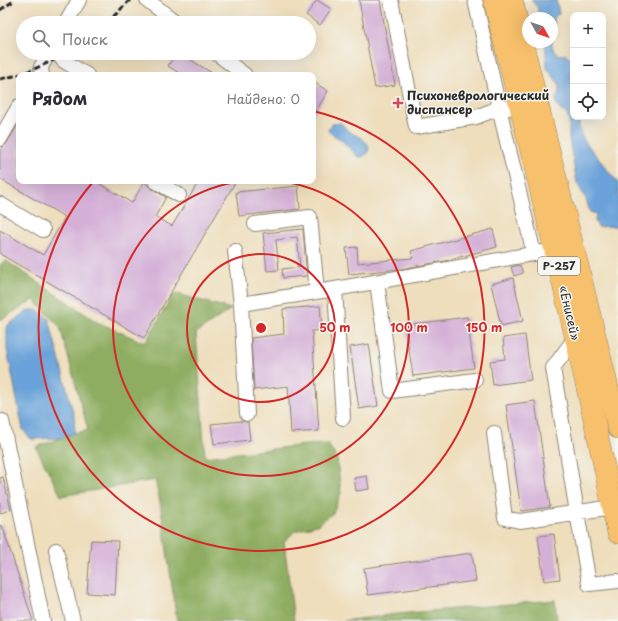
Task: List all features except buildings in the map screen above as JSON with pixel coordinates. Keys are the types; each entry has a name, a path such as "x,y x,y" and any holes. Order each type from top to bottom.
{"highway":[{"name":"«Енисей»","path":"494,0 555,250 618,533"},
{"name":"«Енисей»","path":"512,0 618,428"}],"lane":[{"path":"70,16 79,0"},
{"path":"147,0 168,16"},
{"path":"392,0 416,127 476,117 499,108 520,108"},
{"path":"475,0 534,254"},
{"path":"40,72 46,60"},
{"path":"62,60 82,72"},
{"path":"225,60 241,72"},
{"path":"0,139 16,111"},
{"path":"160,184 179,195"},
{"path":"0,204 43,230"},
{"path":"255,224 310,217 317,292"},
{"path":"235,250 241,304 247,414"},
{"path":"241,304 378,282 555,250"},
{"path":"378,282 392,391 475,380"},
{"path":"335,289 343,418"},
{"path":"575,338 553,368 589,584 618,581"},
{"path":"2,421 43,621"},
{"path":"494,433 505,518 520,521 613,507"},
{"path":"56,550 73,621"}],"green space":[{"path":"5,260 97,322 145,343 174,293 231,309 196,333 205,457 306,445 328,444 337,459 341,493 333,513 317,525 295,531 284,542 294,621 177,621 160,502 155,480 61,496 36,447 88,430 60,327 34,300 0,320 0,265"},
{"path":"555,600 557,621 344,621 397,614"}],"water":[{"path":"531,0 556,0 559,13 558,14 558,12 538,12 538,8"},
{"path":"545,48 552,48 559,55 566,54 570,58 570,120 580,120 579,127 581,135 618,183 618,226 598,227 595,221 596,214 590,212 586,199 577,183 569,139 569,119 566,113 560,110 556,98 559,92 559,84 547,68"},
{"path":"341,123 348,131 363,139 369,146 368,153 362,157 358,157 339,138 330,133 328,130 332,124"},
{"path":"28,310 38,310 49,319 74,416 75,433 61,438 31,439 23,430 7,349 7,326"}],"railway":[{"path":"0,10 15,0"},
{"path":"114,16 130,0"},
{"path":"26,72 54,60"},
{"path":"0,79 16,75"}],"place":[{"name":"Психоневрологический диспансер","path":"398,103"}]}
